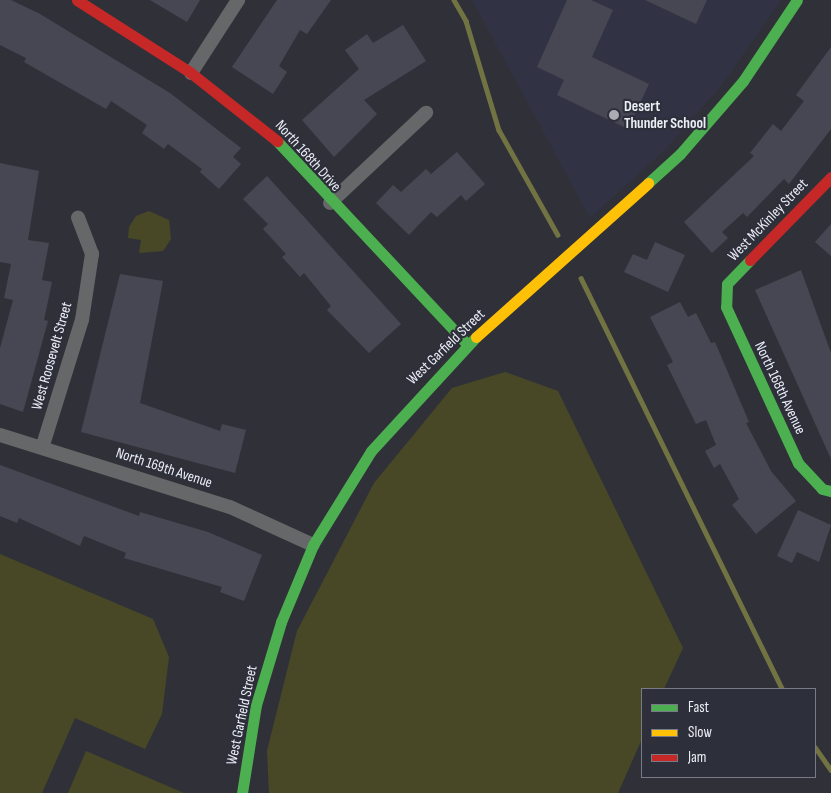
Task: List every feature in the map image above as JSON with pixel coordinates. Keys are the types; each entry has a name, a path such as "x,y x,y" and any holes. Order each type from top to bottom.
{"street":[{"name":"North 168th Drive","path":"77,0 191,72 271,135 330,203 468,345"},
{"path":"191,72 238,0"},
{"name":"West Garfield Street","path":"242,793 256,705 270,656 313,545 371,452 468,345 635,199 714,118 797,0"},
{"path":"330,203 426,113"},
{"name":"West McKinley Street","path":"727,284 831,177"},
{"name":"West Roosevelt Street","path":"42,445 82,320 92,254 78,218"},
{"name":"North 168th Avenue","path":"727,284 726,307 798,463 822,489 831,492"},
{"name":"North 169th Avenue","path":"0,435 42,445 230,507 313,545"}],"shaded area":[{"name":"Desert Thunder School","path":"472,0 781,0 724,82 667,148 590,218"},
{"path":"149,211 169,220 171,239 163,251 139,253 141,240 128,238 129,227 136,216"},
{"path":"505,372 558,391 683,648 664,688 641,688 641,741 618,793 269,793 267,751 297,631 374,483 452,388"},
{"path":"0,554 153,619 169,657 162,714 145,749 75,718 42,793 0,793"},
{"path":"86,751 184,793 68,793"}],"building":[{"path":"0,0 11,0 40,14 170,93 241,148 233,157 241,164 219,189 200,172 202,169 168,144 164,149 142,133 147,125 111,101 106,109 24,62 26,58 0,45"},
{"path":"150,0 200,0 187,22"},
{"path":"277,0 331,0 307,34 300,30 279,66 287,72 273,94 232,67"},
{"path":"567,0 591,0 613,10 592,57 649,84 628,129 557,95 564,80 537,67"},
{"path":"645,0 707,0 696,24"},
{"path":"403,25 426,61 364,100 377,114 334,157 302,120 359,69 345,50 367,34 373,43"},
{"path":"831,47 831,129 789,184 784,179 747,217 743,213 722,232 728,238 712,253 684,222 754,156 750,153 773,124 781,131 804,101 796,95"},
{"path":"457,152 485,184 466,201 461,195 437,217 431,212 409,235 376,203 393,185 401,192 426,169 431,174"},
{"path":"0,163 39,171 28,240 49,243 42,280 52,282 44,320 48,321 23,412 0,404 0,348 13,300 4,298 11,264 0,262"},
{"path":"267,176 401,324 369,353 327,310 331,306 304,273 300,277 282,257 286,254 263,229 268,224 243,199"},
{"path":"831,224 831,256 815,242"},
{"path":"655,242 685,255 668,292 624,272 633,254 647,260"},
{"path":"801,270 831,353 831,459 755,290"},
{"path":"120,274 163,281 140,403 220,431 222,424 246,430 235,473 81,432"},
{"path":"680,302 688,317 696,313 711,343 715,342 749,422 746,423 771,471 796,501 756,534 732,505 739,499 720,464 714,468 705,451 716,445 706,420 696,424 667,365 673,362 650,317"},
{"path":"0,465 139,516 140,512 208,532 262,555 244,601 220,592 222,587 124,558 126,553 84,536 80,546 19,518 17,523 0,516"},
{"path":"798,510 831,525 819,562 797,552 792,563 777,556"}],"waterway":[{"path":"454,0 466,21 499,130 558,235"},
{"path":"581,278 782,688"},
{"path":"816,748 831,770"}],"traffic: fast":[{"path":"648,183 680,154 743,81 797,0"},
{"path":"277,141 468,345"},
{"path":"750,260 727,284 726,307 798,463 822,489 831,491"},
{"path":"242,793 256,705 281,622 313,545 371,451 476,337"}],"traffic: slow":[{"path":"476,337 648,183"}],"traffic: jam":[{"path":"77,0 191,73 277,141"},
{"path":"750,260 831,177"}],"place":[{"name":"Desert Thunder School","path":"614,115"}]}
